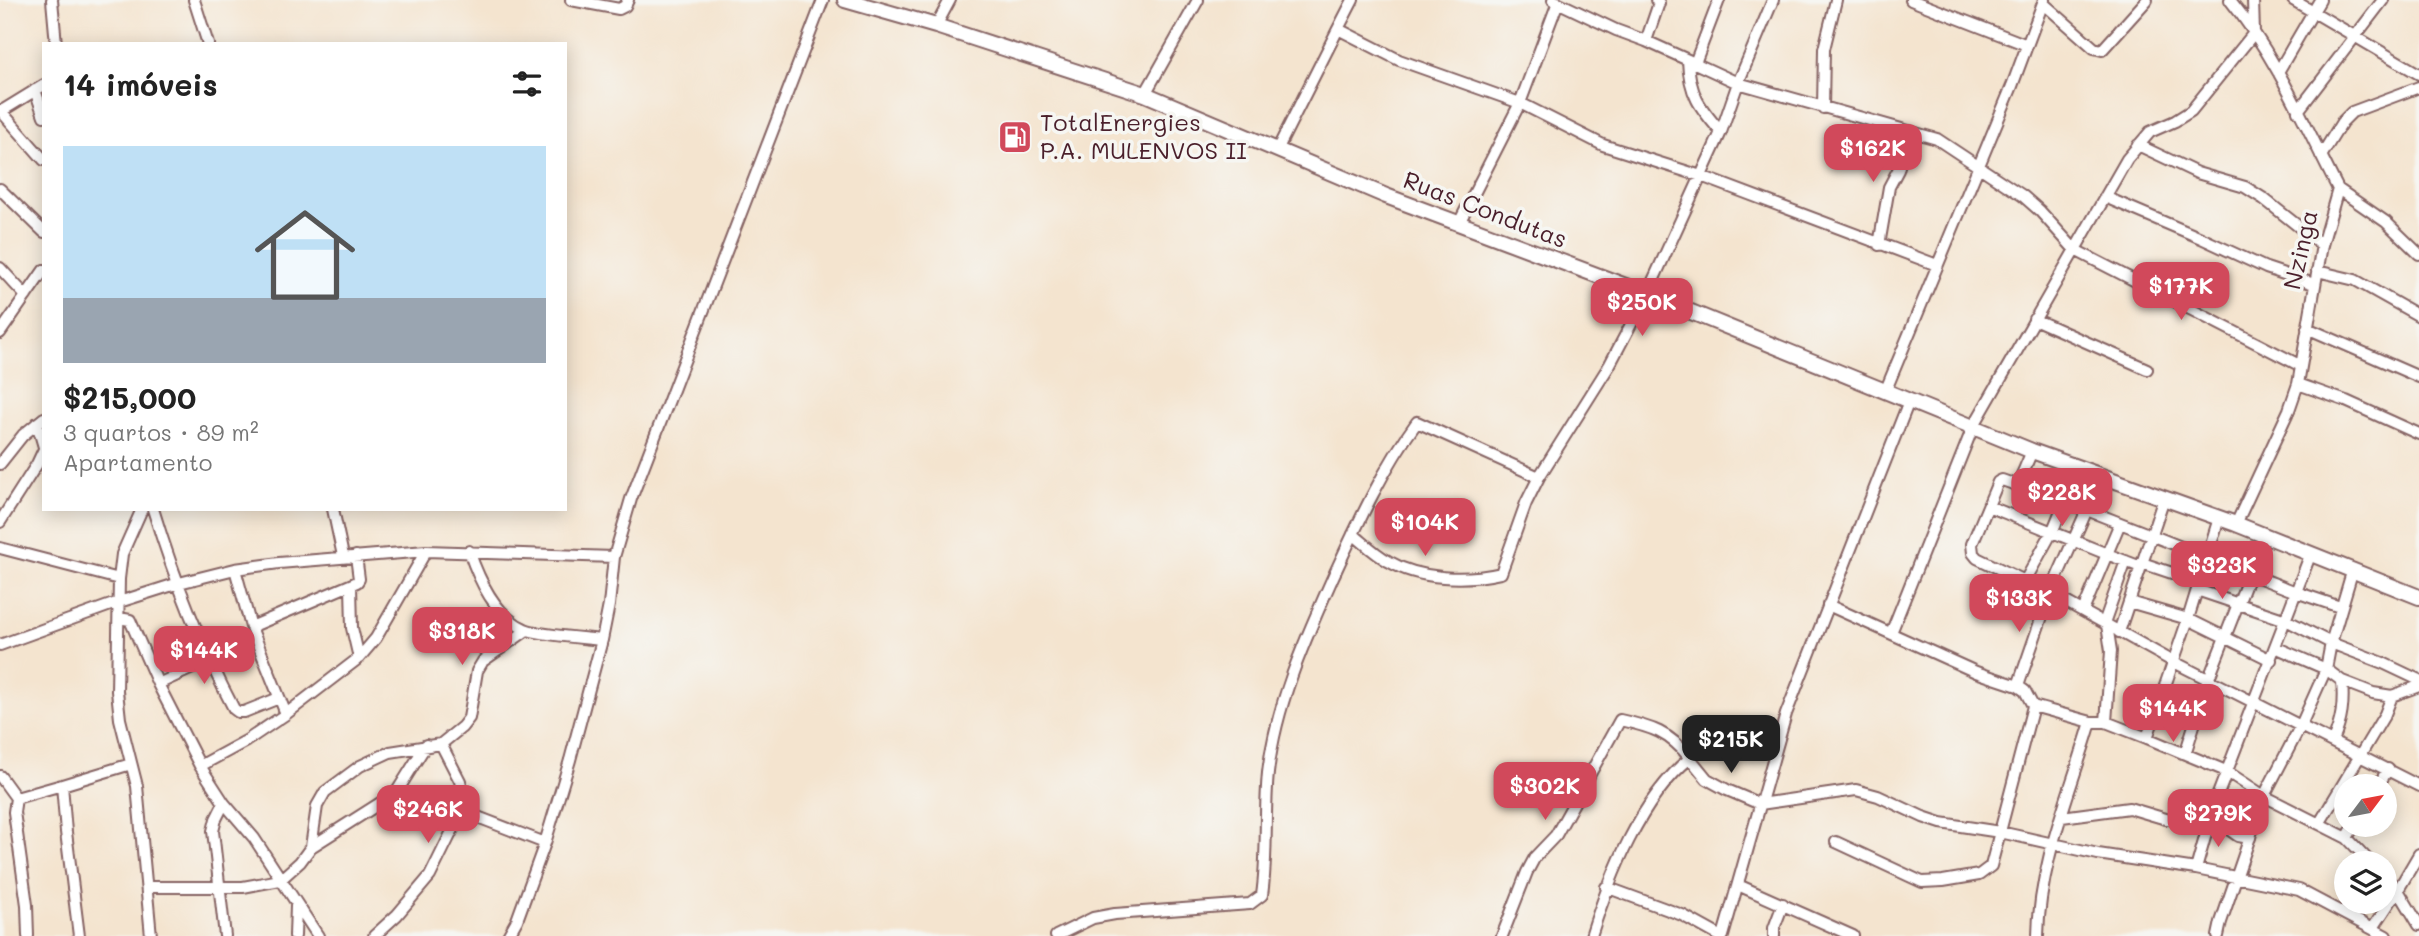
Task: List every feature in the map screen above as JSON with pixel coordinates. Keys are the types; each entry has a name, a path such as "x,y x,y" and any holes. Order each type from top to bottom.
{"street":[{"path":"194,0 207,42"},
{"path":"571,0 619,9 625,6 628,0"},
{"path":"508,936 517,920 545,843 601,640 609,605 614,557 631,499 823,0"},
{"name":"Ruas Condutas","path":"845,0 936,26 1144,94 1386,197 1647,294 2032,451 2236,524 2419,597"},
{"path":"936,26 950,0"},
{"path":"1144,94 1198,0"},
{"path":"1277,150 1353,0"},
{"path":"1719,0 1691,62 1689,78 1695,98 1721,132"},
{"path":"1353,534 1386,560 1424,574 1474,578 1502,573 1526,503 1539,477 1609,366 1647,294 1721,132 1738,83 1773,0"},
{"path":"1823,108 1824,49 1836,0"},
{"path":"1911,0 2027,45"},
{"path":"1885,392 2043,1 2094,48 2102,50 2147,0"},
{"name":"Nzinga","path":"2230,0 2278,72 2338,189 2322,245 2298,384 2289,410 2236,524"},
{"path":"1891,634 1973,427 2034,319 2127,159 2150,132 2191,111 2254,33 2252,0"},
{"path":"2293,0 2419,74"},
{"path":"2278,72 2320,0"},
{"path":"2298,111 2383,0"},
{"path":"54,1 56,42"},
{"path":"1459,223 1520,103 1555,1 1738,83 1937,139 2029,202 2075,250 2301,366"},
{"path":"1646,41 1658,1"},
{"path":"1338,29 1399,60 1520,103 1603,145 1701,176 1937,265"},
{"path":"2321,156 2343,121 2352,112 2419,87"},
{"path":"39,88 0,111 42,158"},
{"path":"1879,245 1889,187 1898,170 1908,132"},
{"path":"2138,145 2197,173 2245,187 2322,245"},
{"path":"0,189 42,230"},
{"path":"2338,189 2386,222 2419,254"},
{"path":"2105,197 2266,268 2314,284"},
{"path":"0,268 26,296"},
{"path":"2317,271 2355,279 2419,316"},
{"path":"0,333 42,273"},
{"path":"2034,319 2147,369"},
{"path":"2307,328 2419,377"},
{"path":"2298,384 2346,401 2419,434"},
{"path":"1606,887 1682,915 1721,936 1786,714 1909,401"},
{"path":"0,464 23,435 40,421"},
{"path":"1056,936 1093,918 1144,910 1250,904 1262,895 1268,772 1293,666 1353,534 1395,452 1417,422 1539,477"},
{"path":"2018,484 2032,451"},
{"path":"0,522 42,453"},
{"path":"2018,686 2050,593 2102,476"},
{"path":"2340,607 2207,558 2065,501 1999,480 1972,544 1977,558 2050,593 2172,661 2419,786"},
{"path":"2119,632 2164,498"},
{"path":"2025,581 2053,530 2065,501"},
{"path":"1987,506 2053,530 2106,554 2286,620 2331,643 2419,680"},
{"path":"141,511 122,554 117,691 120,719 137,786 151,936"},
{"path":"154,511 208,661 238,712 279,698"},
{"path":"333,511 343,556"},
{"path":"2147,738 2219,518"},
{"path":"2083,611 2120,523"},
{"path":"2185,754 2224,636 2265,535"},
{"path":"0,548 119,579"},
{"path":"0,645 119,601 235,569 307,559 426,551 614,557"},
{"path":"200,766 246,741 286,714 359,658 376,638 426,551"},
{"path":"469,551 486,592 513,620 527,630 601,640"},
{"path":"2196,869 2226,772 2311,553"},
{"path":"251,627 351,585 359,579 356,556"},
{"path":"2106,722 2111,651 2105,624 2126,561"},
{"path":"235,569 251,627 286,714"},
{"path":"2218,936 2264,796 2326,670 2340,607 2353,569"},
{"path":"351,585 352,628 359,658"},
{"path":"2129,602 2188,619 2271,660"},
{"path":"1828,605 1976,672 2018,686 2025,691 2033,706 1991,866 1984,873 1931,882 1913,879 1836,842"},
{"path":"119,618 130,620 158,684 200,766 224,803 254,838 318,936"},
{"path":"311,847 317,806 325,792 360,766 390,752 441,744 462,727 468,718 477,671 483,661 527,630"},
{"path":"2275,648 2373,693 2392,696 2419,686"},
{"path":"158,684 208,661"},
{"path":"2333,741 2342,722 2342,681"},
{"path":"2319,824 2385,714 2392,696"},
{"path":"2033,706 2091,722 2106,722 2226,772 2264,796 2347,838 2359,851"},
{"path":"1502,936 1535,857 1556,835 1620,720 1656,729 1681,747 1707,779 1760,804 1856,790 1878,796 1941,823 2238,876 2304,892 2386,936"},
{"path":"2038,936 2039,914 2053,844 2091,722"},
{"path":"374,936 397,915 430,876 462,811 464,794 460,780 441,744"},
{"path":"147,887 243,887 280,880 300,862 311,847 396,793 426,745"},
{"path":"1591,936 1617,861 1658,793 1674,772 1690,758"},
{"path":"16,798 131,764"},
{"path":"2385,774 2388,769"},
{"path":"0,776 16,798 14,812 27,905 28,936"},
{"path":"62,785 79,936"},
{"path":"224,803 216,819 214,831 225,936"},
{"path":"2062,817 2123,808 2166,818 2209,821 2221,824 2238,836 2250,838"},
{"path":"462,811 545,843"},
{"path":"2373,928 2418,858"},
{"path":"1738,885 1853,936"},
{"path":"2398,890 2419,925"},
{"path":"1774,936 1774,928 1783,904"},
{"path":"295,936 296,905"}],"place":[{"name":"TotalEnergies P.A. MULENVOS II","path":"1015,137"}]}
